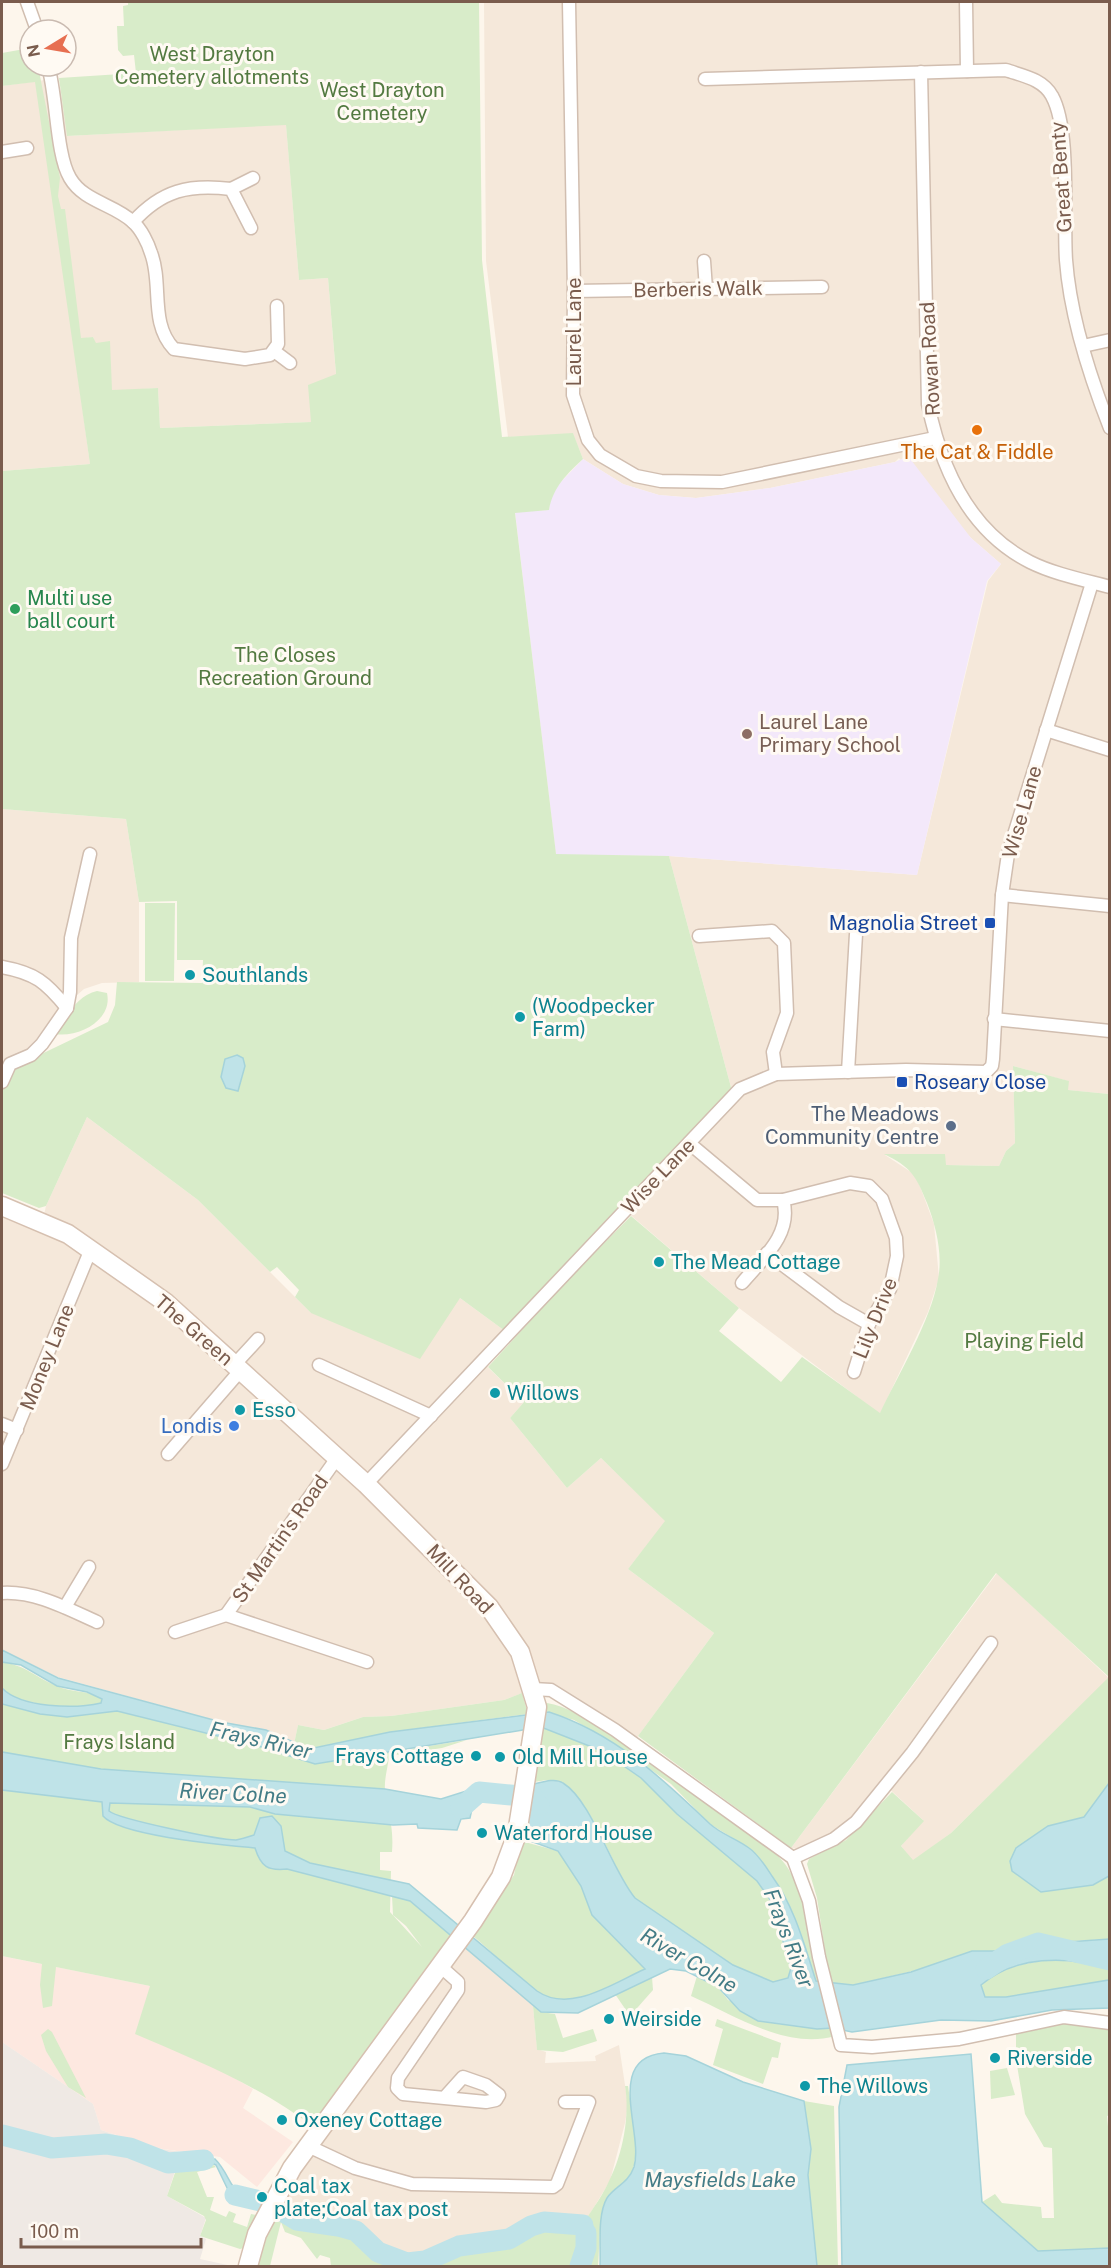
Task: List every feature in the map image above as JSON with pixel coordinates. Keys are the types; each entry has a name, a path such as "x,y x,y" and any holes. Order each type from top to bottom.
{"street":[{"path":"27,2 33,18"},
{"name":"Laurel Lane","path":"569,2 574,291 573,395 588,440 600,455 636,476 661,481 722,482 935,438"},
{"path":"966,2 967,71"},
{"name":"Great Benty","path":"705,79 1006,70 1040,82 1053,96 1060,121 1065,168 1066,261 1083,346 1110,428"},
{"name":"Rowan Road","path":"921,72 928,404 935,438 953,485 979,521 1002,545 1031,562 1110,587"},
{"path":"50,78 64,159 70,179 91,199 133,222 153,259 161,325 174,349 258,358 274,351 278,340 277,306"},
{"path":"2,152 27,148"},
{"path":"133,222 158,198 187,188 231,189 253,178"},
{"path":"231,189 251,228"},
{"path":"704,261 706,289"},
{"name":"Berberis Walk","path":"574,291 822,287"},
{"path":"1083,346 1110,340"},
{"path":"274,351 290,363"},
{"name":"Wise Lane","path":"366,1484 740,1089 776,1074 986,1072 993,1062 1002,895 1008,854 1092,583"},
{"path":"1046,730 1110,750"},
{"path":"2,1082 6,1063 31,1055 42,1044 67,1008 70,992 71,938 90,854"},
{"path":"1002,895 1110,906"},
{"path":"699,936 772,931 784,943 787,1014 773,1052 776,1074"},
{"path":"848,1072 856,934"},
{"path":"2,967 16,969 48,984 67,1008"},
{"path":"994,1019 1110,1031"},
{"name":"Lily Drive","path":"689,1143 748,1195 757,1200 783,1200 850,1184 869,1186 882,1199 896,1238 897,1256 890,1289 869,1324 854,1372"},
{"path":"742,1282 767,1252 786,1222 783,1200"},
{"name":"The Green","path":"2,1206 68,1234 165,1302 366,1484"},
{"name":"Money Lane","path":"2,1464 91,1249"},
{"path":"767,1252 838,1307 869,1324"},
{"path":"168,1454 238,1368 258,1339"},
{"path":"319,1365 431,1416"},
{"path":"2,1424 17,1430"},
{"name":"St Martin's Road","path":"337,1458 226,1615 367,1662"},
{"name":"Mill Road","path":"366,1484 489,1607 520,1652 535,1698"},
{"path":"65,1607 89,1568"},
{"path":"2,1593 21,1592 65,1607 97,1622"},
{"path":"175,1632 226,1615"},
{"path":"793,1858 834,1839 855,1822 912,1753 991,1643"},
{"path":"248,2266 257,2234 271,2204 308,2146 473,1921 501,1877 517,1834 532,1742 535,1698 551,1690 615,1730 793,1858 809,1900 819,1957 841,2045 872,2047 959,2039 1064,2017 1110,2023"},
{"path":"440,1966 458,1982 458,1990 396,2082 397,2088 403,2094 445,2097"},
{"path":"308,2146 355,2168 412,2184 554,2187 589,2103 565,2102"}],"shaded area":[{"path":"484,2 1109,2 1109,1094 1067,1090 1068,1081 1013,1066 1015,1143 1006,1151 999,1166 945,1165 945,1155 885,1155 914,1174 921,1189 934,1224 939,1278 928,1312 880,1414 739,1308 627,1212 735,1102 669,856 917,875 988,581 1001,564 971,538 899,458 895,462 770,488 696,498 659,495 623,484 583,459 573,434 508,437 486,261"},
{"path":"45,80 47,90 60,87 68,136 286,124 299,280 328,278 336,375 312,422 160,428 158,388 112,391 93,337 73,340 90,464 2,471 2,86"},
{"name":"Laurel Lane Primary School","path":"908,456 971,538 1001,564 987,581 917,875 669,856 556,855 515,512 549,510 551,496 558,485 583,459 623,484 659,495 696,498 770,488 895,462"},
{"path":"2,809 126,819 139,902 139,982 102,983 84,989 62,1008 29,1051 10,1062 2,1060"},
{"path":"87,1117 198,1200 311,1313 460,1298 505,1331 479,1359 524,1402 510,1418 567,1488 601,1458 666,1521 628,1569 714,1633 633,1743 551,1690 533,1689 504,1700 391,1716 363,1717 324,1730 298,1725 294,1744 266,1730 221,1722 58,1677 2,1650 2,1208 42,1224 46,1206"},
{"path":"997,1573 1109,1678 951,1833 913,1861 901,1846 923,1820 884,1784 854,1821 834,1835 798,1849 791,1848"},
{"path":"465,1945 533,2006 537,2049 546,2052 545,2063 596,2061 595,2056 619,2045 628,2105 625,2123 610,2181 583,2225 546,2217 495,2234 451,2243 421,2254 404,2254 389,2248 363,2229 298,2217 282,2202 309,2158"},
{"path":"2,1956 150,1986 223,2071 253,2089 243,2108 293,2142 257,2187 220,2157 156,2148 101,2130 93,2104 2,2042"},
{"path":"2,2042 93,2104 101,2130 155,2148 181,2152 167,2196 206,2218 200,2236 206,2239 200,2259 232,2266 2,2266"}],"green space":[{"path":"128,2 479,2 482,260 502,437 573,433 583,459 557,488 549,510 515,513 556,854 669,856 732,1091 505,1331 460,1298 420,1359 311,1313 295,1297 299,1290 277,1267 270,1272 198,1200 87,1117 46,1206 39,1208 2,1193 2,1073 108,1022 115,1005 117,982 202,983 203,960 177,960 177,901 139,902 126,819 2,809 2,471 90,464 35,82 2,86 2,53 18,50 18,78 40,78 60,178 58,196 61,209 65,209 81,338 93,337 96,343 110,341 112,390 158,388 160,428 311,422 308,385 336,374 328,278 299,280 286,125 67,136 59,78 136,73 134,55 123,56 118,50 117,26 124,26 123,6 128,5"},
{"path":"145,903 175,903 174,981 145,981"},
{"path":"97,991 107,993 105,1011 100,1019 84,1030 55,1034 67,1014 78,1002 83,997"},
{"name":"Playing Field","path":"1013,1066 1069,1081 1068,1090 1109,1094 1109,1677 996,1573 791,1848 638,1736 714,1633 628,1569 665,1521 601,1458 567,1488 510,1418 524,1402 488,1367 564,1284 631,1216 739,1308 719,1331 781,1382 802,1357 880,1413 929,1312 938,1279 940,1260 933,1221 919,1186 907,1168 884,1154 945,1154 946,1165 999,1166 1006,1151 1015,1143"},
{"path":"2,1662 18,1666 63,1688 97,1695 102,1698 101,1703 63,1706 22,1700 2,1688"},
{"path":"1109,1677 1109,1939 1038,1943 1008,1954 998,1951 853,1985 830,1983 817,1898 807,1864 809,1859 846,1840 892,1792 924,1821 901,1846 913,1860 951,1833"},
{"path":"522,1693 528,1714 390,1732 309,1749 294,1744 298,1725 324,1730 363,1717 391,1716 504,1700"},
{"path":"547,1703 563,1707 599,1726 751,1833 776,1854 792,1875 798,1889 822,1982 816,1981 805,1948 749,1848 710,1824 671,1784 616,1745 574,1720 544,1712"},
{"name":"Frays Island","path":"2,1704 40,1714 67,1717 117,1711 258,1746 315,1764 467,1740 442,1748 389,1756 385,1786 392,1852 380,1852 380,1870 391,1871 390,1912 422,1947 406,1926 393,1915 392,1896 410,1901 458,1939 317,2130 252,2088 135,2034 150,1986 56,1967 52,2006 43,2008 40,1985 42,1964 2,1956"},
{"path":"542,1727 602,1751 641,1778 677,1814 757,1881 771,1901 790,1958 791,1968 788,1978 773,1982 733,1965 635,1898 626,1885 600,1832 579,1800 567,1788 553,1781 530,1783"},
{"path":"521,1841 558,1851 581,1886 592,1915 645,1969 588,1995 555,2001 547,1998 526,1982 472,1935 514,1875"},
{"path":"1049,1960 1093,1963 1109,1968 1109,1980 1006,1997 984,1997 981,1985 997,1974 1021,1965"},
{"path":"697,1976 718,1987 728,2000 778,2024 833,2028 835,2036 817,2039 779,2035 743,2021 691,1996"},
{"path":"652,1977 653,1990 630,2016 615,1994"},
{"path":"533,2006 541,2012 555,2014 563,2038 593,2029 597,2041 563,2052 537,2050"},
{"path":"717,2019 781,2043 778,2058 772,2057 763,2084 713,2065 723,2029 715,2026"},
{"path":"1065,2021 1109,2029 1110,2115 1107,2116 1110,2147 1109,2248 1038,2251 982,2202 995,2194 1002,2203 1041,2207 1042,2218 1054,2218 1052,2148 1044,2147 1025,2114 1016,2059 1016,2032"},
{"path":"48,2029 52,2032 86,2098 68,2087 46,2051 41,2035"},
{"path":"1007,2068 1015,2095 991,2099 990,2071"},
{"path":"625,2086 628,2086 634,2126 636,2147 634,2165 630,2175 608,2197 602,2211 598,2266 583,2266 590,2238 585,2221 607,2186 622,2147 627,2109"},
{"path":"804,2101 834,2106 838,2266 817,2266 808,2175 811,2149"},
{"path":"209,2162 216,2167 197,2172 207,2197 214,2197 210,2210 226,2217 229,2211 236,2214 233,2222 247,2227 251,2214 256,2215 244,2248 240,2249 200,2236 206,2220 204,2216 167,2196 177,2167 184,2168"},
{"path":"275,2211 298,2225 337,2228 354,2234 383,2257 426,2258 440,2254 442,2256 502,2244 548,2225 581,2227 586,2241 577,2266 331,2266 330,2258 320,2255 317,2259 301,2238 285,2232 281,2222 270,2266 255,2266"}],"water":[{"path":"237,1055 243,1058 245,1066 238,1091 226,1088 221,1077 225,1059"},
{"name":"Frays River","path":"2,1650 58,1678 221,1722 266,1730 309,1749 390,1732 549,1712 573,1721 616,1745 674,1790 714,1828 756,1854 787,1901 816,1981 853,1985 911,1972 972,1951 998,1951 1008,1954 1039,1944 1109,1939 1109,1968 1076,1961 1026,1963 995,1975 981,1985 985,1997 1006,1997 1109,1980 1109,2008 1052,2010 991,2021 941,2020 852,2032 833,2028 817,2029 758,2021 740,2011 718,1987 686,1971 670,1969 578,2013 541,2012 410,1901 287,1869 270,1868 260,1860 255,1848 174,1838 130,1829 113,1823 103,1816 102,1802 2,1790 2,1752 101,1769 385,1789 441,1799 482,1786 481,1796 474,1800 470,1818 461,1819 457,1830 418,1828 417,1824 393,1825 275,1814 250,1807 110,1803 109,1811 130,1819 210,1837 236,1840 254,1835 260,1818 272,1816 281,1826 285,1851 310,1863 409,1884 537,1991 550,1997 577,1998 591,1994 645,1969 592,1915 581,1886 558,1851 522,1838 530,1785 551,1780 563,1783 583,1804 635,1898 733,1965 773,1982 788,1978 791,1968 771,1901 757,1881 677,1814 641,1778 602,1751 541,1727 315,1764 258,1746 117,1711 67,1717 40,1714 2,1704 2,1688 22,1700 49,1705 90,1705 101,1703 102,1699 87,1692 57,1686 21,1665 2,1662"},
{"path":"1109,1783 1109,1876 1093,1885 1041,1892 1012,1871 1010,1861 1016,1848 1048,1826 1084,1817"},
{"name":"Maysfields Lake","path":"664,2053 686,2056 743,2082 804,2101 811,2149 808,2175 817,2266 600,2266 601,2222 604,2205 610,2194 625,2181 634,2167 636,2153 630,2099 635,2068 646,2058"},
{"path":"971,2054 982,2202 1038,2251 1109,2248 1109,2266 842,2266 839,2107 847,2065"},
{"path":"215,2159 237,2191 251,2198 262,2199 259,2206 230,2194 216,2165 202,2163 177,2167 179,2161"}],"waterway":[{"name":"River Colne","path":"461,1808 479,1792 532,1797 539,1806"},
{"name":"River Colne","path":"986,1969 1008,1954 1038,1943 1110,1960"},
{"path":"2,2135 52,2148 106,2144 130,2148 168,2163 204,2160"},
{"path":"235,2195 269,2203 297,2220 356,2231 378,2252 407,2263 425,2261 459,2246 509,2239 531,2226 544,2222 583,2225"},
{"path":"583,2225 586,2233"},
{"path":"580,2266 586,2248 586,2233"}],"place":[{"name":"The Cat & Fiddle","path":"977,430"},
{"name":"Multi use ball court","path":"15,609"},
{"name":"Laurel Lane Primary School","path":"747,734"},
{"name":"Magnolia Street","path":"990,923"},
{"name":"Southlands","path":"190,975"},
{"name":"(Woodpecker Farm)","path":"520,1017"},
{"name":"Roseary Close","path":"902,1082"},
{"name":"The Meadows Community Centre","path":"951,1126"},
{"name":"The Mead Cottage","path":"659,1262"},
{"name":"Willows","path":"495,1393"},
{"name":"Esso","path":"240,1410"},
{"name":"Londis","path":"234,1426"},
{"name":"Frays Cottage","path":"476,1756"},
{"name":"Old Mill House","path":"500,1757"},
{"name":"Waterford House","path":"482,1833"},
{"name":"Weirside","path":"609,2019"},
{"name":"Riverside","path":"995,2058"},
{"name":"The Willows","path":"805,2086"},
{"name":"Oxeney Cottage","path":"282,2120"},
{"name":"Coal tax plate;Coal tax post","path":"262,2197"}],"park label":[{"name":"West Drayton Cemetery allotments","path":"212,66"},
{"name":"West Drayton Cemetery","path":"382,102"},
{"name":"The Closes Recreation Ground","path":"285,666"}]}
